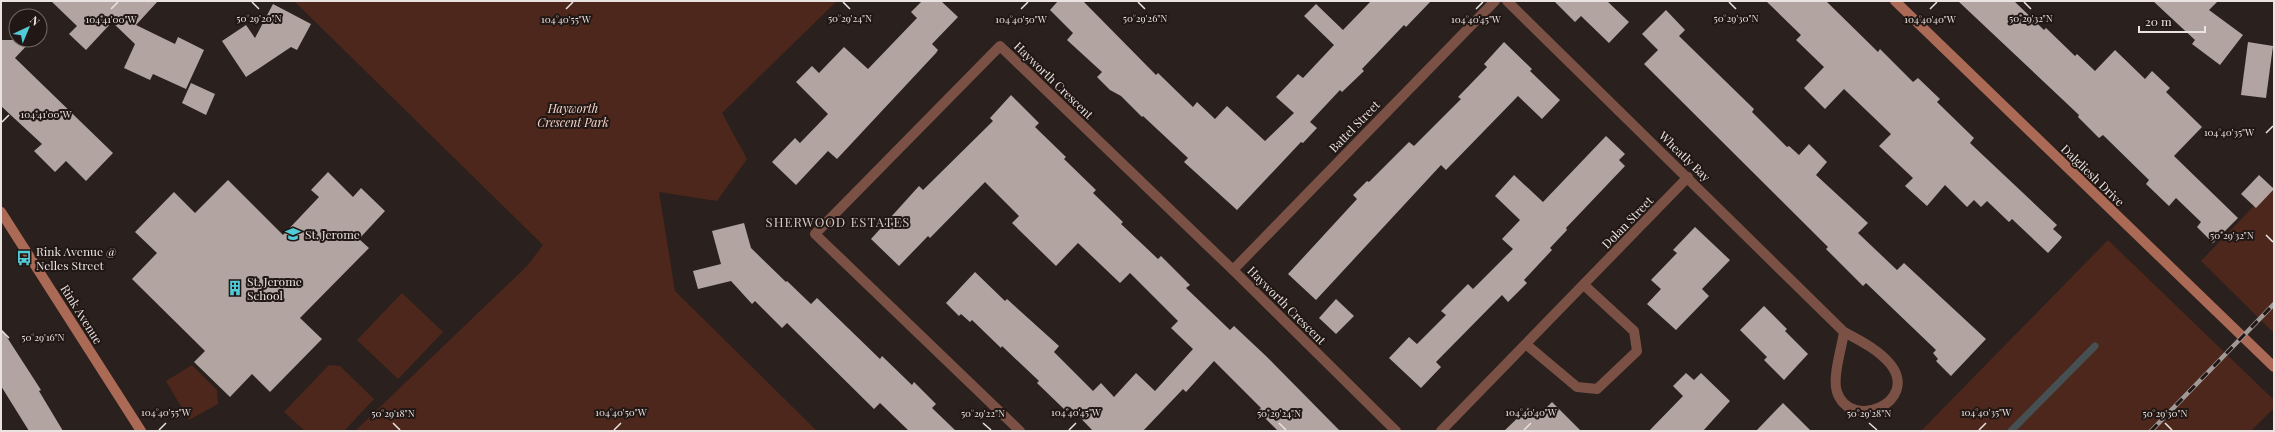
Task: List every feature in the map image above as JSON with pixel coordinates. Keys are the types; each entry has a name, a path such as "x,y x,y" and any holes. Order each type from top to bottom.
{"street":[{"name":"Battel Street","path":"1233,270 1495,1"},
{"name":"Wheatly Bay","path":"1507,1 1688,177 1844,332 1873,348 1892,366 1896,375 1895,395 1887,406 1874,413 1855,412 1840,400 1836,391 1836,382 1844,332"},
{"name":"Dalgliesh Drive","path":"1895,1 2274,367"},
{"name":"Hayworth Crescent","path":"1020,431 815,234 1000,46 1233,270 1396,431"},
{"name":"Dolan Street","path":"1441,431 1527,345 1688,177"},
{"name":"Rink Avenue","path":"1,212 141,431"},
{"path":"1527,345 1577,387 1597,389 1637,351 1634,331 1584,285"}],"green space":[{"name":"Hayworth Crescent Park","path":"294,1 837,1 722,113 747,159 717,201 659,192 675,291 817,431 355,431 527,266 543,245"},
{"path":"2274,185 2274,333 2201,261"},
{"path":"2108,240 2274,400 2274,408 2251,431 1921,431"},
{"path":"402,293 443,332 398,379 357,340"},
{"path":"192,365 217,390 218,404 189,420 166,381"},
{"path":"329,365 340,366 374,399 344,431 305,431 284,412"}],"building":[{"path":"51,1 158,1 136,25 175,44 178,37 204,50 186,89 153,74 150,80 124,68 135,44 112,22 86,50 69,34 77,26"},
{"path":"922,1 941,1 958,17 932,44 938,50 936,53 837,159 828,151 796,185 772,162 795,138 800,143 828,114 796,82 812,66 819,73 844,47 868,69 917,18 911,12"},
{"path":"1058,1 1083,1 1156,75 1158,73 1193,107 1197,102 1215,119 1227,106 1265,141 1294,113 1276,97 1298,74 1303,78 1334,45 1304,16 1316,4 1343,30 1371,1 1431,1 1406,27 1404,25 1362,69 1364,71 1342,92 1340,90 1310,122 1317,128 1303,143 1301,142 1237,210 1184,162 1188,158 1121,96 1110,90 1097,77 1102,72 1067,40 1073,33 1050,10"},
{"path":"1554,1 1607,1 1629,22 1609,43 1581,16 1575,22"},
{"path":"1766,1 1826,1 1878,52 1880,49 1913,82 1918,78 1940,99 1937,102 1974,138 1970,143 2057,225 2053,229 2062,237 2060,240 2048,253 2012,219 2009,222 1987,201 1981,207 1974,200 1967,207 1945,185 1927,206 1905,186 1913,178 1879,146 1891,134 1844,89 1825,109 1804,88 1824,67 1796,40 1801,35"},
{"path":"1958,1 2014,1 2044,30 2046,28 2075,56 2077,54 2095,71 2115,50 2145,79 2152,71 2170,88 2166,92 2202,127 2174,156 2238,218 2213,243 2197,227 2201,222 2176,198 2169,206 2146,184 2149,180 2103,135 2099,138 2078,117 2079,115"},
{"path":"2153,1 2218,1 2209,10 2243,35 2220,65 2192,44 2195,40"},
{"path":"273,4 311,24 297,50 291,47 246,77 222,41 246,25 255,38"},
{"path":"1666,10 1685,30 1679,36 1754,109 1752,112 1787,147 1789,146 1799,155 1809,144 1827,162 1816,175 1868,223 1858,233 1897,270 1904,263 1986,339 1951,376 1936,361 1938,359 1933,353 1936,350 1866,283 1863,286 1826,249 1828,247 1644,64 1658,50 1642,34"},
{"path":"1,40 8,40 8,48 24,48 15,58 113,153 86,181 66,161 55,172 34,151 42,144 1,106"},
{"path":"1504,42 1532,69 1530,71 1560,100 1542,119 1518,96 1446,170 1441,165 1316,300 1288,274 1357,199 1353,195 1367,181 1369,182 1409,142 1414,146 1461,99 1458,97 1487,67 1484,64"},
{"path":"2248,42 2273,46 2266,98 2241,95"},
{"path":"191,83 215,94 206,115 182,103"},
{"path":"1011,95 1039,123 1035,127 1066,157 1064,159 1096,190 1093,193 1123,222 1121,224 1158,259 1161,256 1190,285 1186,288 1230,330 1234,326 1266,356 1340,431 1278,431 1258,411 1261,408 1214,361 1186,392 1183,389 1143,431 1093,431 1070,407 1066,411 1037,383 1039,381 1002,346 1001,348 972,320 970,322 961,314 959,316 946,303 975,272 1005,301 1007,299 1059,346 1054,352 1093,391 1101,383 1114,397 1136,373 1155,391 1193,349 1171,328 1178,321 1130,273 1120,283 1078,243 1056,266 1012,223 1019,216 985,182 930,238 928,236 899,266 871,239 919,186 923,190 993,121 990,118"},
{"path":"1606,136 1625,154 1619,160 1625,166 1566,228 1567,230 1550,248 1552,250 1524,280 1527,283 1508,302 1502,295 1436,362 1441,367 1421,388 1389,358 1409,337 1417,344 1446,315 1441,311 1468,284 1473,289 1513,249 1502,239 1520,220 1495,196 1514,175 1543,202"},
{"name":"St. Jerome School","path":"328,172 353,197 361,188 385,211 359,239 369,248 300,318 322,339 270,392 252,374 230,397 194,362 205,351 132,279 157,253 135,232 174,192 195,213 228,180 283,235 319,197 311,190"},
{"path":"2259,175 2274,189 2256,208 2241,194"},
{"path":"744,223 751,248 811,304 817,298 880,359 882,356 912,385 914,382 936,404 932,408 956,431 909,431 880,403 874,409 787,323 782,328 755,301 752,304 731,281 698,289 693,271 721,264 712,231"},
{"path":"1695,227 1730,260 1702,289 1709,296 1676,330 1647,304 1661,289 1651,280 1677,253 1673,250"},
{"path":"1336,299 1354,316 1336,334 1319,318"},
{"path":"1764,306 1787,329 1785,331 1808,354 1784,380 1764,360 1767,357 1740,330"},
{"path":"1,328 41,390 39,391 63,431 29,431 1,386"},
{"path":"1686,373 1694,380 1701,373 1730,401 1703,431 1649,431 1683,396 1673,386"},
{"path":"1552,402 1581,431 1504,431 1528,408 1537,417"},
{"path":"1783,403 1811,431 1756,431"}],"waterway":[{"path":"2011,431 2095,346"}],"railway":[{"path":"2151,431 2274,304"}],"place":[{"name":"St. Jerome","path":"293,234"},
{"name":"Rink Avenue @ Nelles Street","path":"24,258"},
{"name":"St. Jerome School","path":"235,288"}],"district":[{"name":"SHERWOOD ESTATES","path":"838,221"}]}
